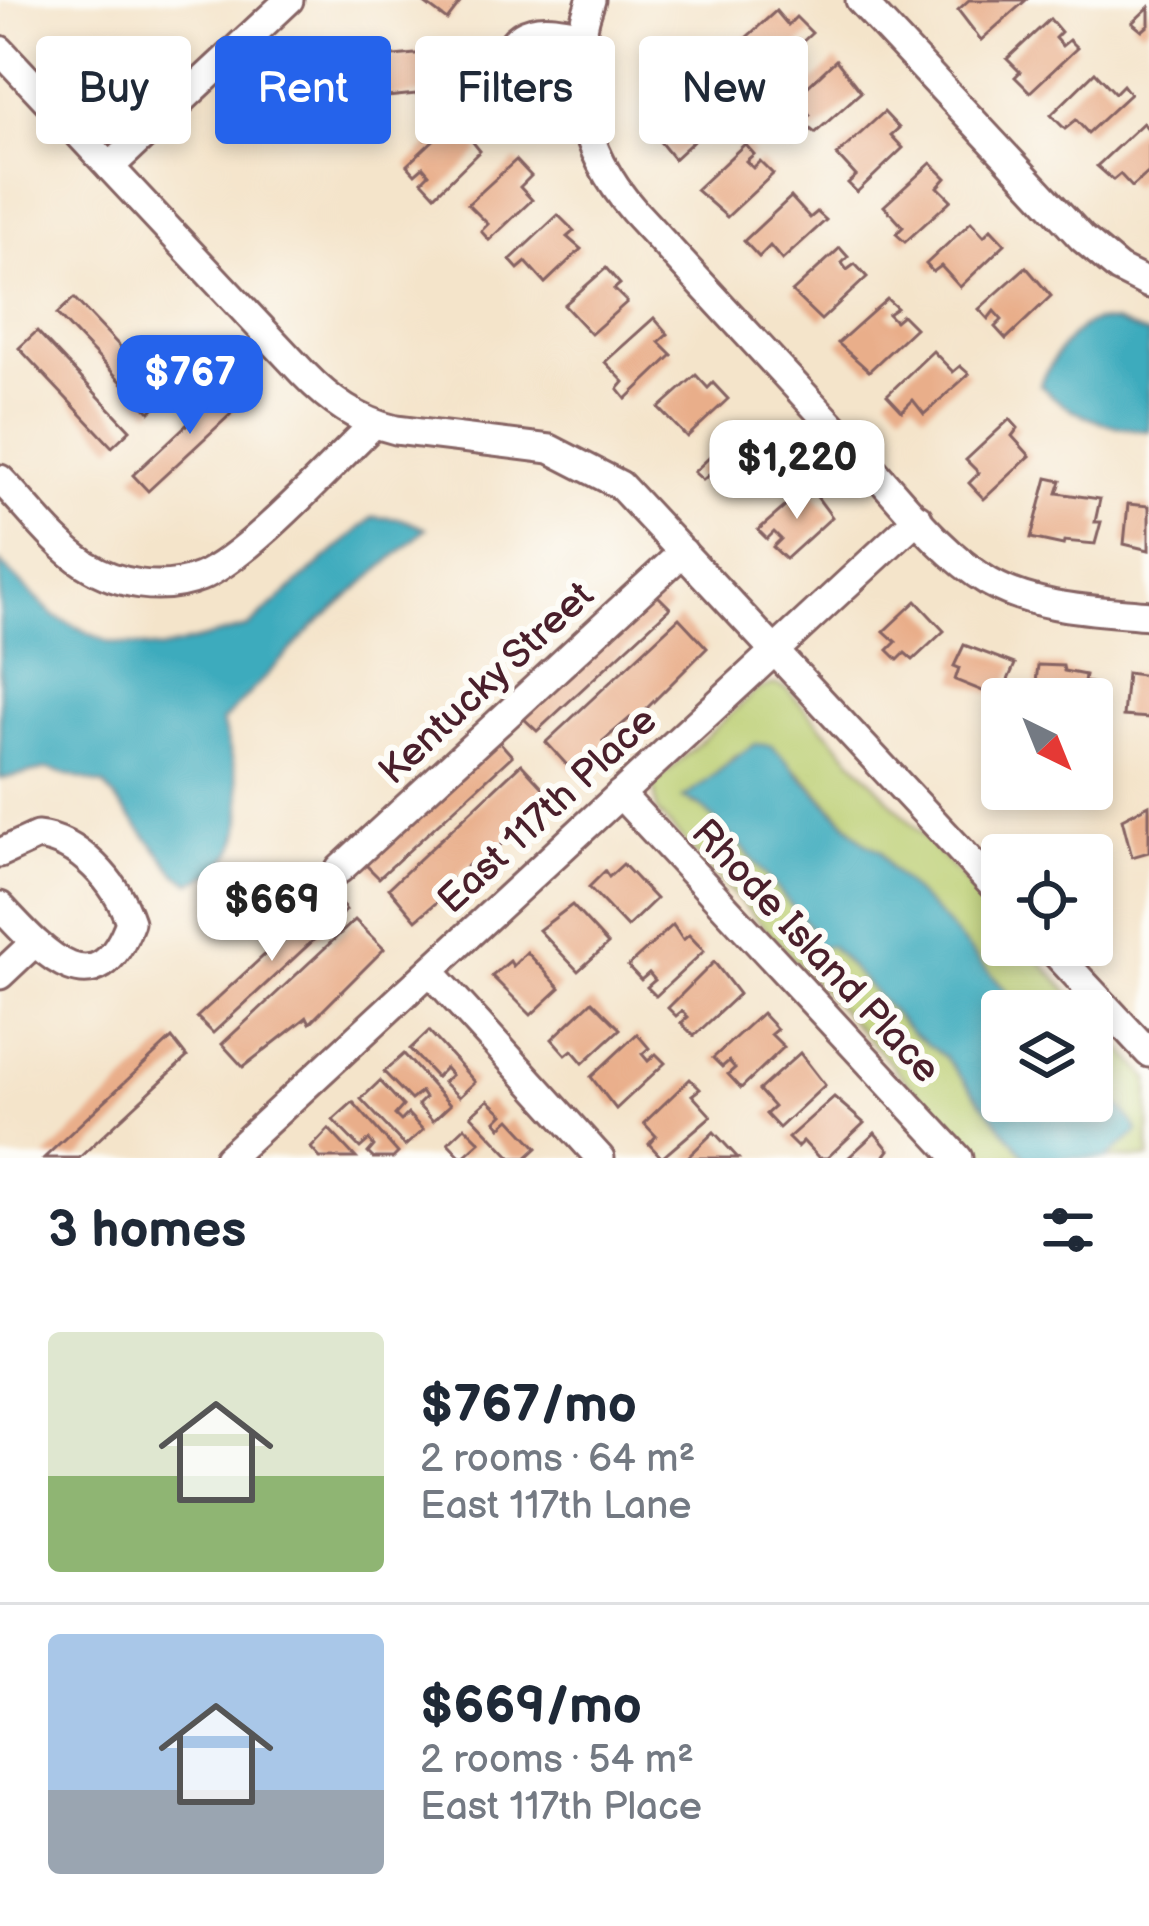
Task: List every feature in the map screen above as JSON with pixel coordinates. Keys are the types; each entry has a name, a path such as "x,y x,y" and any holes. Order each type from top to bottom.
{"street":[{"path":"110,166 289,0"},
{"path":"526,36 537,29 581,34 591,0"},
{"path":"860,0 1082,238 1119,268 1149,284"},
{"path":"0,50 322,393 373,425 425,436 524,445 576,460 620,485 981,872"},
{"path":"593,144 618,194 968,566 988,582 1022,597 1088,610 1149,615"},
{"path":"0,479 78,560 99,573 144,585 170,585 199,578 219,566 373,425"},
{"name":"East 117th Place","path":"228,1158 918,518"},
{"name":"Kentucky Street","path":"340,869 682,552"},
{"name":"Rhode Island Place","path":"620,794 958,1158"},
{"path":"0,853 37,836 70,845 117,894 130,922 113,956 92,968 62,966 0,906"},
{"path":"0,975 34,943"},
{"path":"1068,966 1149,1053"},
{"path":"430,970 594,1156"}],"green space":[{"path":"774,684 787,689 981,898 981,963 890,868 881,851 864,842 800,772 736,755 698,791 693,804 717,821 790,902 817,936 812,945 831,946 913,1034 944,1056 981,1101 981,1122 998,1122 1027,1158 978,1158 657,812 654,787 659,780 757,690"},
{"path":"984,966 1044,966 1067,990 1005,990"},
{"path":"1113,1040 1149,1079 1149,1158 1107,1158 1118,1147 1125,1112 1113,1100"}],"water":[{"path":"1096,321 1114,322 1149,335 1149,431 1090,418 1040,385 1069,338"},
{"path":"373,517 402,519 426,529 313,627 222,722 241,814 230,855 215,871 191,883 176,873 104,785 48,769 0,779 0,562 54,616 108,642 161,649 248,627"},
{"path":"755,744 772,746 864,842 881,851 890,868 1005,990 981,990 981,1101 944,1056 913,1034 831,946 811,946 817,936 742,847 701,806 683,798"},
{"path":"1113,1100 1138,1132 1107,1158 1027,1158 998,1122 1113,1122"}],"building":[{"path":"420,0 458,0 460,3 447,20"},
{"path":"969,0 1026,0 981,40 958,10"},
{"path":"1149,7 1149,25 1142,31 1132,23"},
{"path":"776,11 788,25 796,17 812,33 808,37 748,36"},
{"path":"1050,19 1061,32 1055,38 1062,46 1069,40 1077,48 1030,92 1015,77 1020,72 1007,59"},
{"path":"415,54 415,94 391,97 391,56"},
{"path":"836,60 861,92 815,133 808,127 808,86"},
{"path":"1095,72 1115,93 1123,85 1130,94 1088,133 1076,120 1065,129 1051,115"},
{"path":"884,112 899,128 891,135 903,148 857,192 848,183 856,176 837,155"},
{"path":"1143,123 1149,130 1149,172 1132,187 1120,174 1113,180 1097,166"},
{"path":"429,144 474,144 480,151 435,195 422,181 429,174 423,167 415,174 407,165"},
{"path":"662,144 690,144 674,159"},
{"path":"745,144 754,154 746,161 753,168 760,161 773,174 727,217 696,190"},
{"path":"516,160 531,176 520,187 532,200 489,240 481,231 488,224 468,204"},
{"path":"931,163 946,178 938,187 951,200 905,242 896,234 903,227 884,206"},
{"path":"791,197 810,218 817,212 826,220 782,260 770,246 759,257 744,241"},
{"path":"558,215 574,231 567,237 581,249 545,283 526,262 518,269 510,260"},
{"path":"971,222 984,236 991,229 1005,244 960,287 941,266 933,272 926,264"},
{"path":"840,248 848,257 842,263 847,270 855,264 867,277 821,320 792,292"},
{"path":"1026,267 1051,296 1006,339 995,327 1002,320 994,311 988,319 979,309"},
{"path":"606,268 620,284 614,289 627,302 591,334 564,305"},
{"path":"74,298 167,396 150,412 57,314"},
{"path":"887,299 897,308 888,314 895,321 902,315 915,328 869,371 838,343"},
{"path":"654,318 668,334 659,342 672,355 626,399 618,389 624,382 605,362"},
{"path":"37,331 130,430 112,447 19,348"},
{"path":"933,351 953,372 960,366 969,374 924,414 913,400 902,411 887,395"},
{"path":"696,375 708,388 713,383 728,399 687,437 659,408"},
{"path":"231,383 247,399 148,491 133,475"},
{"path":"1010,419 1018,428 1012,436 1030,456 984,499 969,483 979,473 966,460"},
{"path":"740,429 752,443 760,435 776,450 729,494 710,474 703,480 694,472"},
{"path":"1047,478 1061,481 1057,493 1100,499 1095,544 1064,541 1063,545 1031,538"},
{"path":"809,486 832,517 786,559 773,547 781,539 774,532 767,539 758,530"},
{"path":"1128,504 1149,506 1149,550 1124,544"},
{"path":"654,592 670,608 537,731 521,716"},
{"path":"916,601 944,631 913,660 905,653 898,660 888,650 896,642 884,631"},
{"path":"679,618 707,648 634,721 630,718 603,741 607,746 576,775 546,742"},
{"path":"964,645 1015,664 1009,678 981,678 981,690 955,680 959,668 954,666"},
{"path":"1038,665 1063,666 1064,671 1085,675 1085,678 1036,678"},
{"path":"1127,673 1149,676 1149,718 1123,716"},
{"path":"497,739 512,756 379,878 363,862"},
{"path":"521,764 547,792 506,840 476,867 472,862 444,888 449,892 416,920 389,888"},
{"path":"1149,805 1149,852 1132,857 1122,819"},
{"path":"623,864 656,899 627,927 589,887 605,871 609,877"},
{"path":"332,893 346,910 213,1033 197,1017"},
{"path":"572,905 608,944 578,971 539,930"},
{"path":"355,920 384,949 310,1023 307,1017 243,1067 222,1044"},
{"path":"673,925 683,940 689,935 704,951 656,996 647,987 655,980 649,973 641,980 628,966"},
{"path":"527,952 560,988 531,1015 492,976 510,961 513,966"},
{"path":"714,962 739,994 694,1036 681,1023 688,1017 682,1011 676,1016 668,1008"},
{"path":"592,1001 620,1029 583,1063 572,1050 566,1055 552,1039"},
{"path":"762,1013 777,1029 771,1034 784,1047 741,1088 728,1074 735,1068 729,1061 722,1067 713,1058"},
{"path":"429,1031 475,1082 459,1097 443,1082 451,1075 445,1068 436,1077 410,1049"},
{"path":"637,1034 649,1048 642,1054 648,1061 656,1054 665,1063 616,1109 591,1077"},
{"path":"172,1038 187,1057 79,1158 44,1158"},
{"path":"800,1053 825,1085 779,1128 766,1114 774,1107 759,1090"},
{"path":"404,1054 450,1105 433,1121 418,1105 425,1098 421,1092 411,1100 384,1072"},
{"path":"690,1079 700,1089 692,1095 711,1116 662,1158 649,1144 656,1136 644,1123"},
{"path":"380,1081 403,1106 395,1115 401,1121 408,1114 423,1130 405,1146 361,1099"},
{"path":"834,1097 864,1123 827,1158 819,1158 803,1141 797,1147 788,1138"},
{"path":"488,1100 503,1114 496,1121 501,1127 510,1119 537,1148 526,1158 512,1158 471,1115"},
{"path":"353,1102 398,1153 393,1158 373,1158 368,1153 374,1146 369,1140 360,1148 333,1120"},
{"path":"465,1127 480,1142 462,1158 448,1143"},
{"path":"329,1129 356,1158 320,1158 311,1148"},
{"path":"714,1132 738,1158 687,1158"},
{"path":"875,1133 889,1150 883,1158 848,1158"}]}
